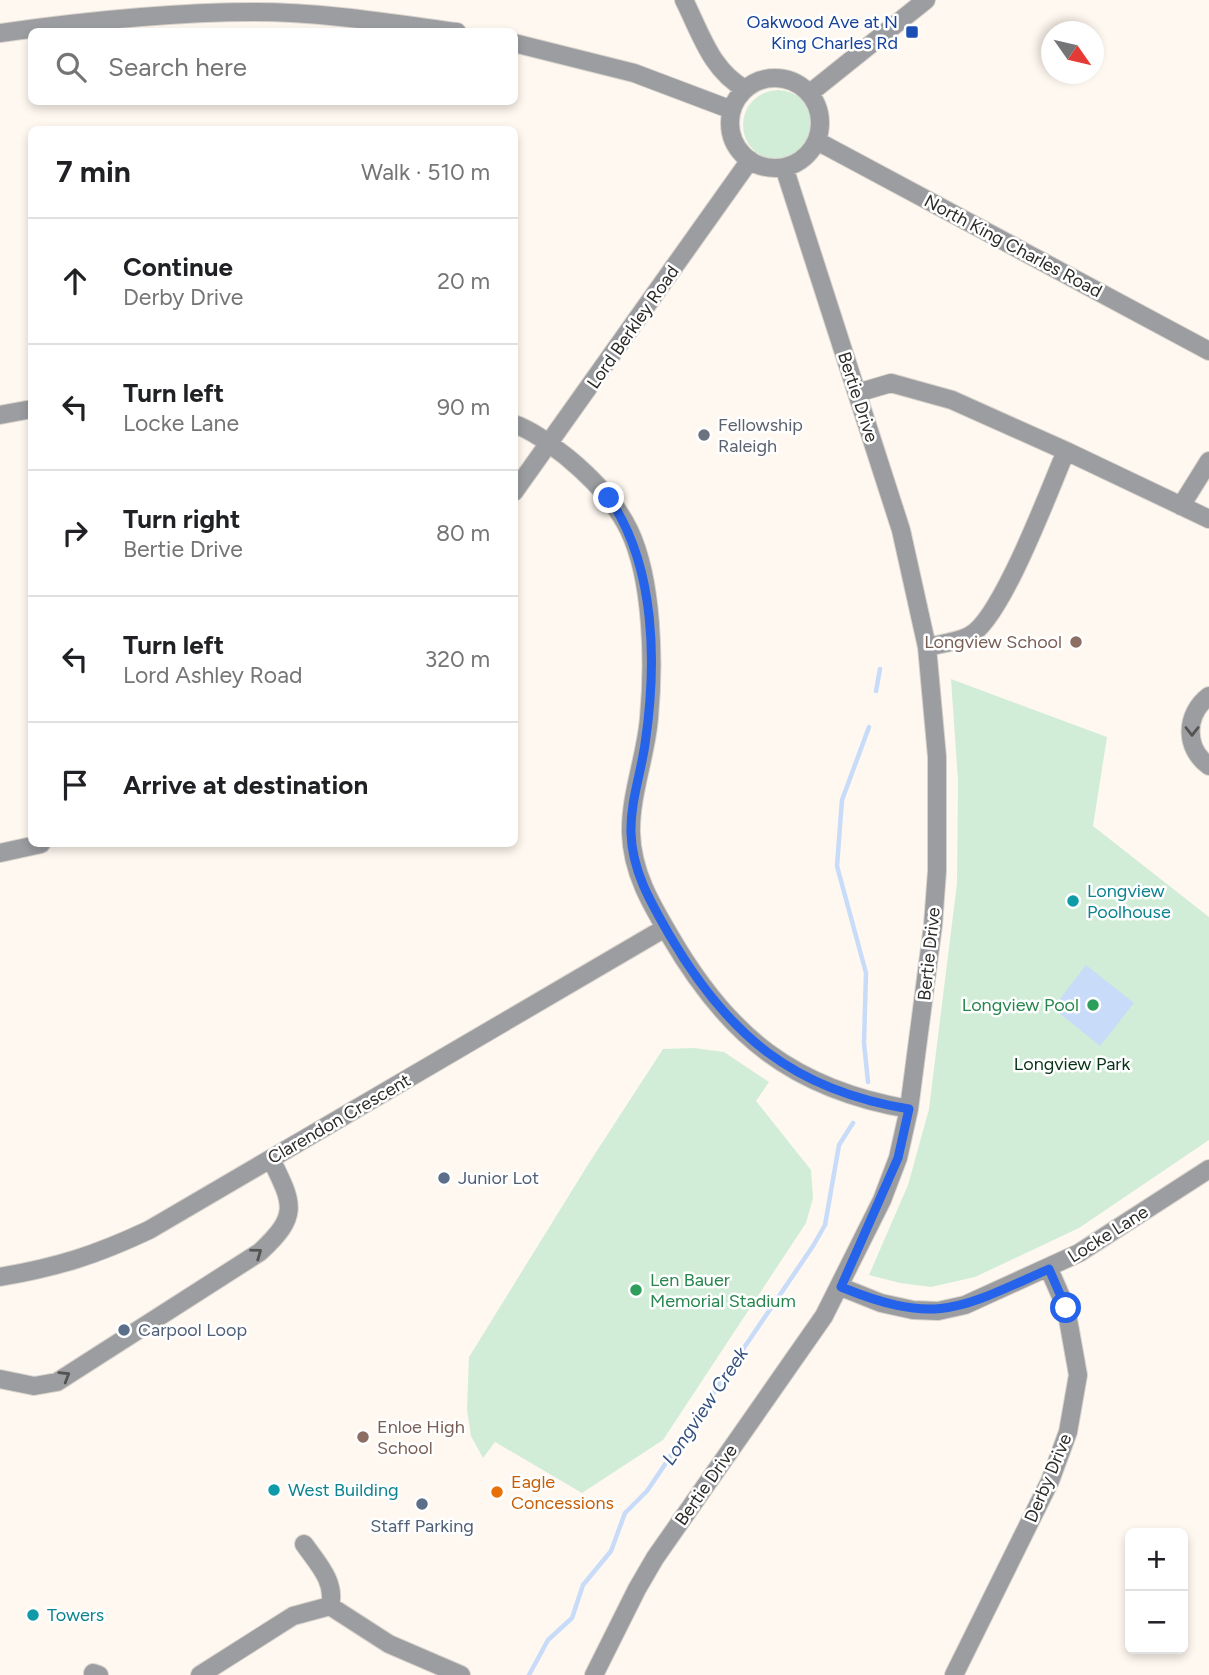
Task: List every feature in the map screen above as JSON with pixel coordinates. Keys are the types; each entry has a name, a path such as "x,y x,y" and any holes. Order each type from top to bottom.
{"street":[{"path":"684,0 717,68 729,80 745,89"},
{"path":"810,93 926,0"},
{"path":"36,28 108,18 256,12 341,16 428,28"},
{"path":"0,33 28,29"},
{"path":"518,44 634,73 732,110"},
{"path":"785,78 810,93 820,116 817,141 809,153 784,167 760,166 750,160 735,144 731,133 732,110 745,89 757,81 785,78"},
{"name":"North King Charles Road","path":"817,141 1209,351"},
{"name":"Lord Berkley Road","path":"518,487 750,160"},
{"name":"Bertie Drive","path":"594,1675 636,1589 655,1558 824,1316 841,1287 898,1158 909,1109 933,925 937,871 937,757 927,647 901,530 784,167"},
{"path":"857,393 891,383 952,400 1209,519"},
{"path":"0,415 28,410"},
{"path":"518,426 550,444 609,498 630,531 642,568 650,641 649,708 631,831 637,873 665,928 705,993 737,1028 766,1052 835,1089 865,1101 909,1109"},
{"path":"927,647 971,636 986,621 1010,577 1066,451"},
{"path":"1181,506 1209,461"},
{"path":"1209,696 1194,713 1190,726 1196,753 1209,765"},
{"path":"0,853 28,847"},
{"name":"Clarendon Crescent","path":"0,1277 58,1267 105,1251 149,1230 665,928"},
{"path":"0,1379 34,1386 57,1382 260,1252 281,1233 289,1213 289,1198 271,1160"},
{"name":"Locke Lane","path":"841,1287 881,1303 938,1311 965,1305 1049,1269 1109,1236 1209,1169"},
{"name":"Derby Drive","path":"954,1675 1050,1481 1070,1422 1077,1365 1066,1308 1049,1269"},
{"path":"304,1544 331,1584 333,1592 330,1606"},
{"path":"200,1675 293,1616 330,1606 389,1644 461,1675"}],"green space":[{"path":"778,90 803,100 813,125 803,150 778,160 753,150 743,125 753,100"},
{"name":"Longview Park","path":"951,679 1107,737 1093,826 1209,917 1209,1140 1079,1228 975,1277 931,1287 869,1275 908,1185 929,1109 957,883 958,781"},
{"name":"Len Bauer Memorial Stadium","path":"694,1048 724,1052 769,1082 756,1101 811,1170 813,1198 806,1223 663,1440 582,1493 495,1442 483,1458 471,1436 467,1410 469,1357 663,1049"}],"water":[{"name":"Longview Pool","path":"1086,965 1134,1003 1100,1046 1053,1008"}],"waterway":[{"path":"876,691 880,669"},
{"path":"868,1082 864,1043 866,973 837,866 842,800 869,727"},
{"name":"Longview Creek","path":"529,1675 548,1640 572,1618 583,1585 611,1551 625,1513 647,1491 813,1246 825,1225 839,1145 853,1123"}],"place":[{"name":"Oakwood Ave at N King Charles Rd","path":"912,32"},
{"name":"Fellowship Raleigh","path":"704,435"},
{"name":"Longview School","path":"1076,642"},
{"name":"Longview Poolhouse","path":"1073,901"},
{"name":"Longview Pool","path":"1093,1005"},
{"name":"Junior Lot","path":"444,1178"},
{"name":"Len Bauer Memorial Stadium","path":"636,1290"},
{"name":"Carpool Loop","path":"124,1330"},
{"name":"Enloe High School","path":"363,1437"},
{"name":"West Building","path":"274,1490"},
{"name":"Eagle Concessions","path":"497,1492"},
{"name":"Staff Parking","path":"422,1504"},
{"name":"Towers","path":"33,1615"}],"route":[{"path":"609,498 630,531 642,568 650,641 649,719 631,831 637,873 643,889 705,993 746,1036 766,1052 812,1080 865,1101 909,1109 898,1158 882,1200 841,1287 881,1303 913,1310 938,1311 965,1305 1049,1269 1066,1308"}]}
